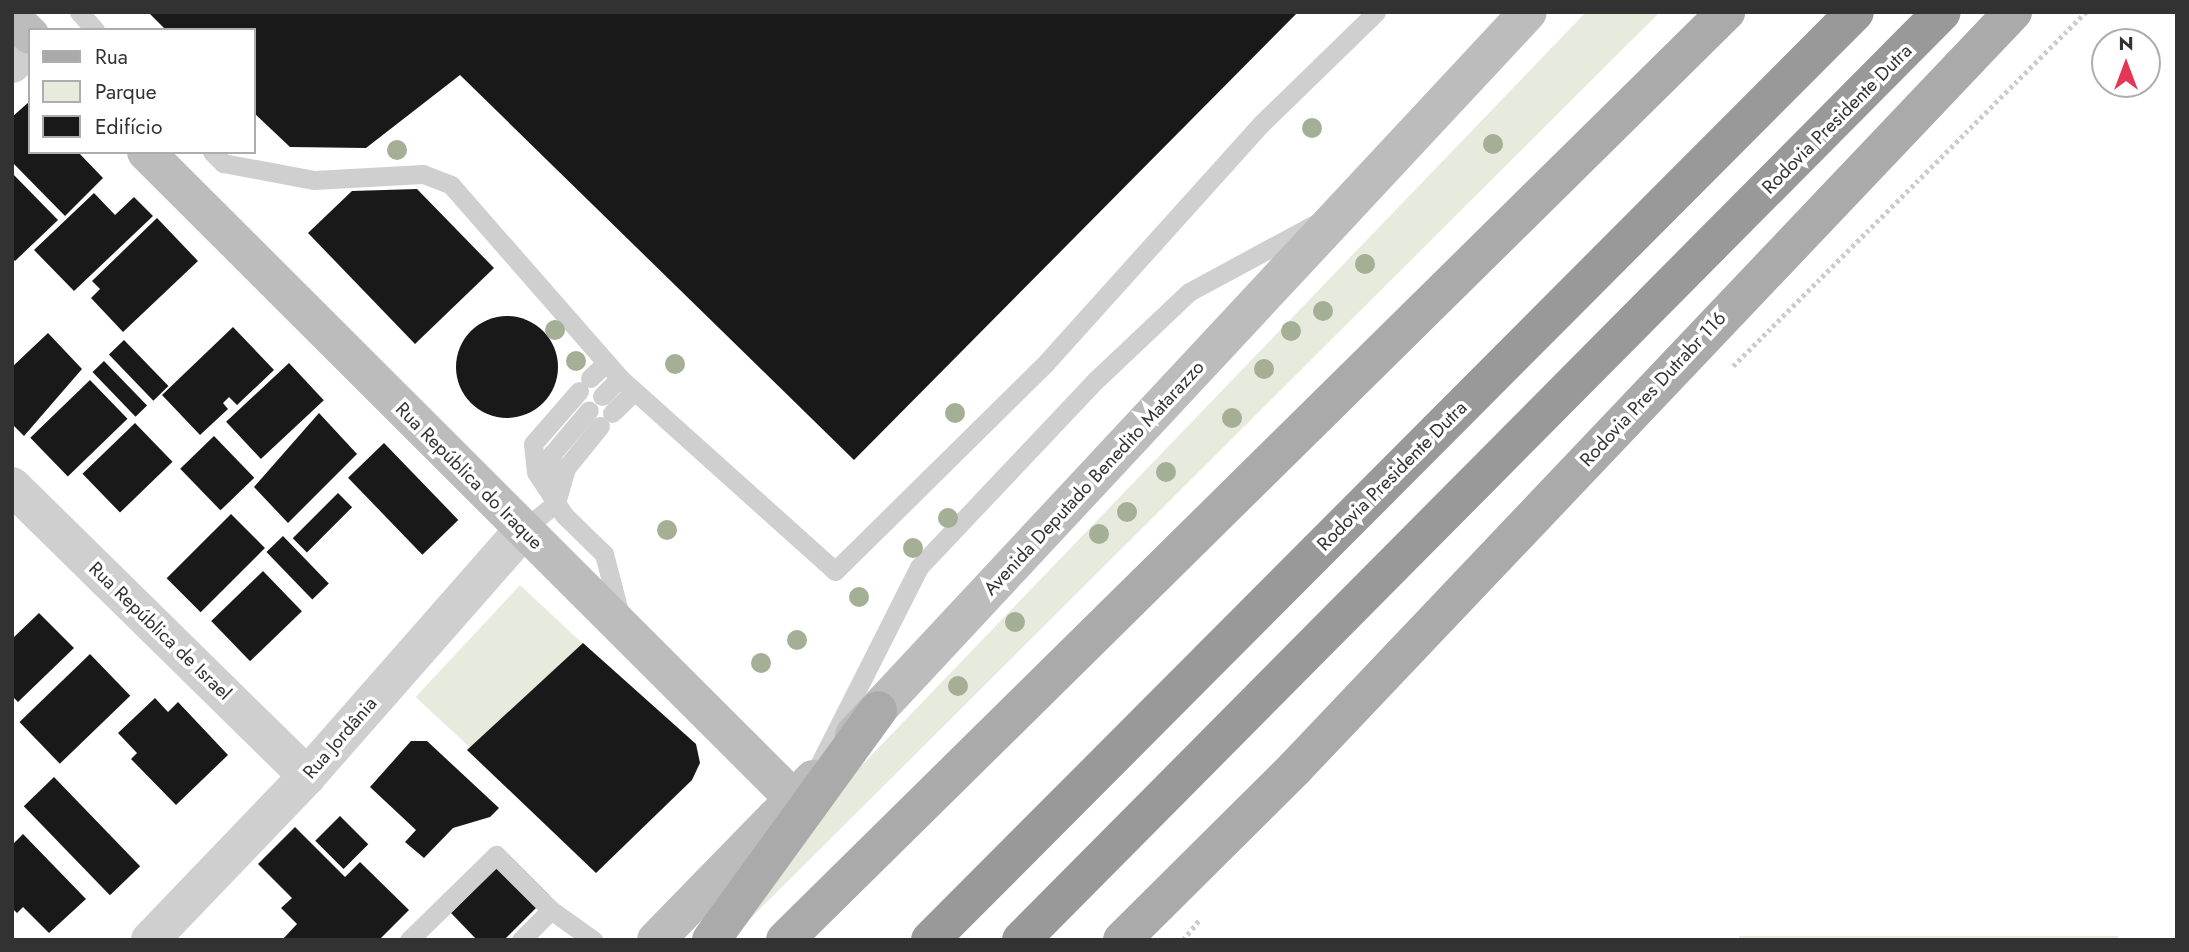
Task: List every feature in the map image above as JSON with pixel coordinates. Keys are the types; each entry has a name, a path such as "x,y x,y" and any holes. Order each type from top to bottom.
{"highway":[{"name":"Rodovia Presidente Dutra","path":"930,940 1855,12"},
{"name":"Rodovia Presidente Dutra","path":"1021,940 1942,12"}],"main road":[{"name":"Avenida Deputado Benedito Matarazzo","path":"654,935 802,791 1528,12"},
{"path":"785,940 1726,12"},
{"name":"Rodovia Pres Dutrabr 116","path":"1295,768 2012,12"},
{"path":"12,18 28,34"},
{"name":"Rua República do Iraque","path":"148,154 625,631 802,791"},
{"path":"711,940 878,710"},
{"path":"1122,940 1295,768"},
{"path":"1155,940 1295,768"}],"street":[{"path":"12,64 28,49"},
{"name":"Rua República de Israel","path":"12,486 307,776"},
{"name":"Rua Jordânia","path":"150,940 307,776 523,530"}],"lane":[{"path":"79,12 93,28"},
{"path":"214,154 223,163 314,180 423,174 451,185 620,378 835,571 1044,365 1262,124 1376,12"},
{"path":"802,791 919,567 1098,378 1189,292 1346,207"},
{"path":"606,363 584,384 533,444 536,472 556,503 604,554 625,631"},
{"path":"601,411 620,378"},
{"path":"556,503 552,454 601,411 634,392"},
{"path":"523,530 556,503"},
{"path":"409,940 496,855 551,910 593,940"},
{"path":"522,940 551,910"}],"green space":[{"path":"1586,12 1660,12 729,940 737,895"},
{"path":"520,585 583,644 479,756 416,697"},
{"path":"1739,936 2118,936 2118,940 1739,940"}],"building":[{"path":"148,12 1298,12 854,460 460,75 366,148 290,147 256,115 256,28 164,28"},
{"path":"28,103 28,154 80,154 103,178 65,216 12,162 12,117"},
{"path":"12,173 58,220 15,261 12,258"},
{"path":"417,189 494,268 415,344 308,233 352,191"},
{"path":"94,193 115,215 134,197 153,216 74,291 34,250"},
{"path":"157,218 198,261 123,332 91,298 100,289 92,281"},
{"path":"507,316 526,320 543,331 554,348 558,367 554,386 543,403 526,414 507,418 488,414 471,403 460,386 456,367 460,348 471,331 488,320"},
{"path":"233,327 274,370 237,405 229,397 223,403 228,409 200,435 162,395"},
{"path":"48,333 82,369 24,436 12,424 12,367"},
{"path":"124,340 168,386 153,401 109,355"},
{"path":"104,361 147,406 136,417 92,372"},
{"path":"289,363 324,400 261,459 226,422"},
{"path":"90,380 128,419 68,477 30,438"},
{"path":"319,413 357,454 288,523 254,487"},
{"path":"135,423 173,462 120,513 82,474"},
{"path":"214,436 254,478 220,510 180,469"},
{"path":"384,443 458,520 422,555 348,478"},
{"path":"338,493 352,507 307,552 293,538"},
{"path":"231,514 265,548 201,612 167,578"},
{"path":"283,536 329,583 312,599 266,552"},
{"path":"263,571 302,611 250,661 211,621"},
{"path":"39,613 74,648 18,702 12,696 12,639"},
{"path":"583,643 696,744 700,763 692,780 596,873 467,750"},
{"path":"90,654 130,696 60,764 20,722"},
{"path":"155,698 168,712 178,702 228,755 176,805 131,759 137,753 118,733"},
{"path":"411,741 427,741 499,808 490,817 453,828 424,858 405,842 416,830 370,787"},
{"path":"54,777 140,866 110,895 24,806"},
{"path":"340,816 368,844 344,869 315,841"},
{"path":"295,827 345,877 360,862 409,910 381,938 282,940 297,924 281,908 292,898 258,864"},
{"path":"23,834 86,899 49,933 23,907 17,913 12,908 12,845"},
{"path":"509,855 549,895 504,940 477,940 451,913"}]}
